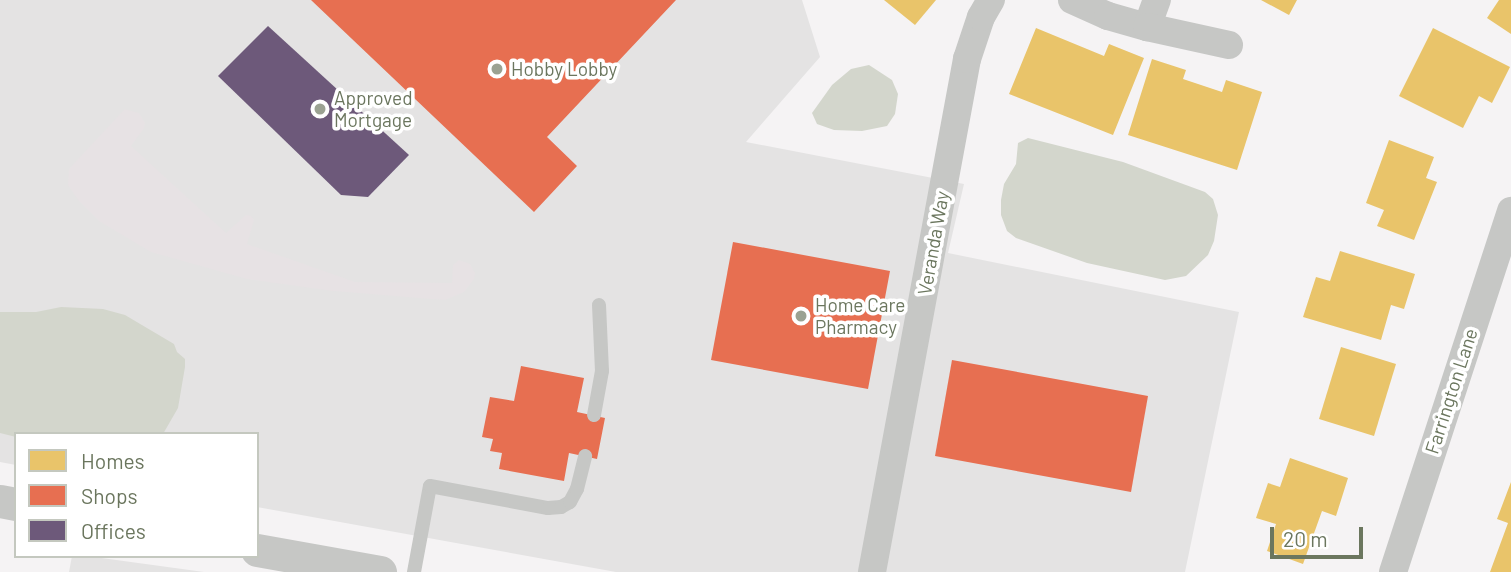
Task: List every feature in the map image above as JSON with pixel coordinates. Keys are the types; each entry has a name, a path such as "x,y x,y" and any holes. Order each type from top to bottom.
{"street":[{"name":"Veranda Way","path":"872,572 967,59 981,17 991,0"},
{"path":"1072,0 1108,16 1229,45"},
{"path":"1147,27 1157,0"},
{"name":"Farrington Lane","path":"1394,572 1511,211"},
{"path":"259,550 380,572"}],"lane":[{"path":"594,415 602,371 599,305"},
{"path":"414,572 430,486 548,508 561,507 574,496 585,456"}],"shaded area":[{"path":"0,0 802,0 820,57 746,142 964,184 948,253 1239,312 1185,572 616,572 259,507 259,432 14,432 14,465 0,462"},
{"path":"869,65 892,80 898,94 895,114 887,126 862,131 834,130 817,124 812,113 832,85 851,69"},
{"path":"125,109 139,113 145,123 131,146 226,233 246,215 251,216 254,220 247,244 355,282 452,283 453,265 459,260 470,264 475,273 474,279 464,292 445,300 333,291 247,279 151,252 99,221 79,201 68,185 69,169"},
{"path":"1028,138 1123,162 1205,192 1213,199 1218,215 1214,241 1208,255 1186,276 1165,280 1087,263 1016,238 1007,231 1001,215 1001,200 1004,184 1016,164 1018,143"},
{"path":"61,307 103,309 125,315 174,344 177,352 185,359 185,367 178,408 164,432 14,432 14,436 0,433 0,312 36,312"},
{"path":"72,558 102,558 204,572 69,572"}],"building: Homes":[{"path":"884,0 936,0 915,25"},
{"path":"1261,0 1297,0 1289,15"},
{"path":"1499,0 1511,0 1511,34 1487,18"},
{"path":"1036,28 1104,56 1109,44 1144,58 1113,135 1009,94"},
{"path":"1433,28 1510,67 1492,103 1479,96 1463,128 1399,96"},
{"path":"1152,59 1186,70 1183,79 1222,92 1226,80 1262,92 1237,170 1128,135"},
{"path":"1389,140 1434,157 1426,178 1437,182 1414,240 1377,226 1384,210 1366,203"},
{"path":"1340,251 1415,274 1404,309 1391,305 1381,340 1303,317 1316,277 1330,281"},
{"path":"1341,347 1396,364 1374,436 1319,419"},
{"path":"1290,458 1348,478 1336,516 1322,511 1303,564 1267,551 1276,524 1256,518 1268,483 1280,487"},
{"path":"1511,482 1511,572 1490,572 1508,523 1497,519"}],"building: Shops":[{"name":"Hobby Lobby","path":"311,0 676,0 547,137 577,166 534,212"},
{"name":"Home Care Pharmacy","path":"733,242 890,271 868,389 711,360"},
{"path":"952,360 1148,396 1131,492 935,456"},
{"path":"521,366 584,378 577,412 605,418 597,459 569,453 564,481 499,469 502,453 490,451 493,439 482,437 490,397 514,401"}],"building: Offices":[{"name":"Approved Mortgage","path":"268,26 409,155 368,197 341,195 218,76"}],"place":[{"name":"Hobby Lobby","path":"497,69"},
{"name":"Approved Mortgage","path":"320,109"},
{"name":"Home Care Pharmacy","path":"801,316"}]}
